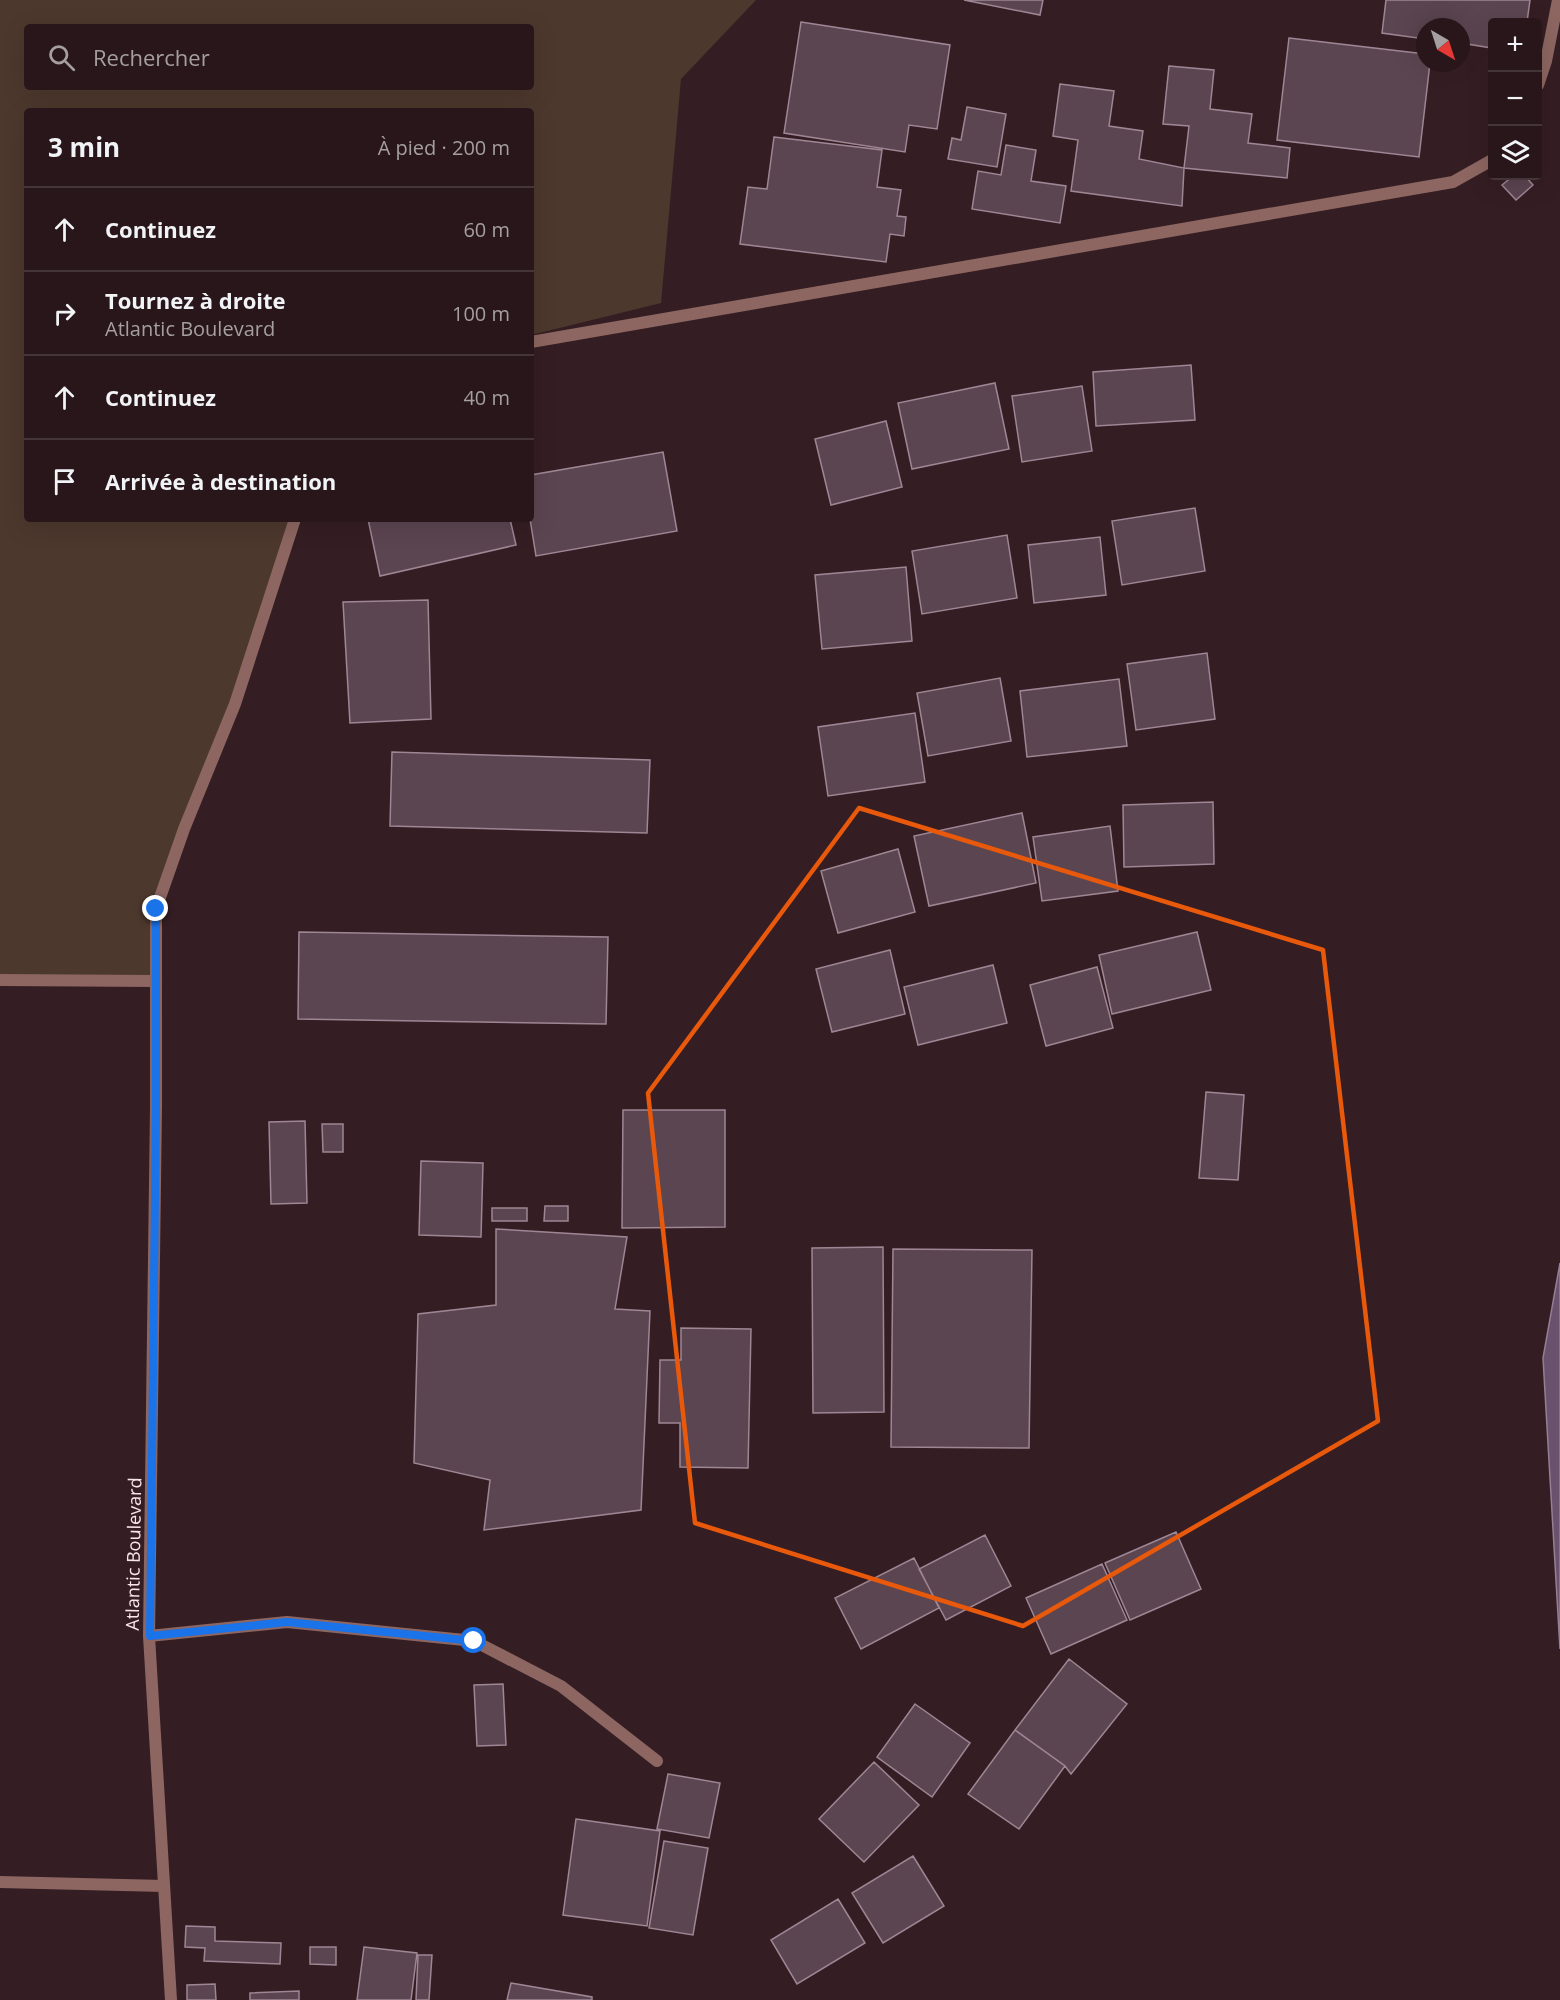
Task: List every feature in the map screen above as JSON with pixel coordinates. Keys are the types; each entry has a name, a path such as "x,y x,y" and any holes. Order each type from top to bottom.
{"street":[{"path":"1542,74 1558,0"},
{"path":"534,341 1453,182 1488,162"},
{"name":"Atlantic Boulevard","path":"171,2000 150,1636 156,909 184,829 235,704 294,522"},
{"path":"0,980 156,981"},
{"path":"150,1636 287,1622 474,1641 561,1686 657,1761"},
{"path":"0,1882 164,1886"}],"highlighted area":[{"path":"859,808 1323,950 1378,1421 1023,1626 695,1523 648,1093"}],"shaded area":[{"path":"0,0 756,0 681,79 661,303 534,334 534,108 24,108 24,522 292,522 235,704 156,909 156,981 0,980"},
{"path":"1560,1263 1560,1649 1543,1358"}],"building":[{"path":"964,0 1043,0 1040,15"},
{"path":"1386,0 1530,0 1528,18 1488,18 1488,47 1470,44 1470,18 1416,18 1416,38 1382,33"},
{"path":"801,22 950,45 937,129 909,125 905,152 784,133"},
{"path":"1289,38 1416,53 1416,72 1429,72 1419,157 1277,140"},
{"path":"1169,66 1214,70 1210,109 1252,114 1248,143 1290,148 1287,178 1184,168 1189,126 1163,124"},
{"path":"1060,84 1114,91 1109,126 1143,131 1139,159 1184,168 1182,206 1071,191 1078,140 1053,136"},
{"path":"967,107 1006,114 997,167 948,159 952,138 961,140"},
{"path":"774,137 882,150 877,187 901,190 897,216 906,217 904,236 890,234 886,262 740,244 748,187 767,189"},
{"path":"1006,145 1036,150 1031,181 1066,186 1060,223 972,209 978,171 1001,175"},
{"path":"1508,180 1529,180 1533,185 1516,200 1502,185"},
{"path":"1191,365 1195,420 1096,426 1093,372"},
{"path":"995,383 1009,449 912,469 898,403"},
{"path":"1082,386 1092,451 1022,462 1012,396"},
{"path":"886,421 902,487 831,505 815,439"},
{"path":"663,452 677,531 536,556 530,522 534,522 534,474"},
{"path":"1195,508 1205,571 1122,585 1112,521"},
{"path":"369,522 511,522 516,545 380,576"},
{"path":"1007,535 1017,598 922,614 912,551"},
{"path":"1100,537 1106,595 1034,603 1028,545"},
{"path":"906,567 912,641 822,649 815,575"},
{"path":"428,600 431,719 350,723 343,602"},
{"path":"1207,653 1215,719 1136,730 1127,664"},
{"path":"1000,678 1011,741 928,756 917,693"},
{"path":"1119,679 1127,746 1027,757 1020,691"},
{"path":"915,713 925,782 828,796 818,727"},
{"path":"392,752 650,760 647,833 390,826"},
{"path":"1213,802 1214,864 1124,867 1123,805"},
{"path":"1022,813 1036,883 929,906 914,836"},
{"path":"1110,826 1118,891 1042,901 1033,837"},
{"path":"898,849 915,912 838,933 821,871"},
{"path":"299,932 608,937 606,1024 298,1019"},
{"path":"1197,932 1211,990 1112,1014 1099,955"},
{"path":"890,950 905,1014 832,1032 816,969"},
{"path":"993,965 1007,1023 918,1045 904,987"},
{"path":"1097,967 1113,1028 1046,1046 1030,985"},
{"path":"1206,1092 1244,1095 1238,1180 1199,1178"},
{"path":"623,1110 725,1110 725,1227 622,1228"},
{"path":"305,1121 307,1203 271,1204 269,1122"},
{"path":"322,1124 343,1124 343,1152 323,1152"},
{"path":"421,1161 483,1163 481,1237 419,1235"},
{"path":"545,1206 568,1206 568,1221 544,1221"},
{"path":"492,1208 527,1208 527,1221 492,1221"},
{"path":"496,1229 627,1237 615,1309 650,1311 641,1510 484,1530 490,1480 414,1463 418,1314 496,1305"},
{"path":"883,1247 884,1412 813,1413 812,1248"},
{"path":"893,1249 1032,1250 1029,1448 891,1447"},
{"path":"681,1328 751,1329 748,1468 680,1467 680,1423 659,1423 660,1360 681,1360"},
{"path":"1176,1532 1201,1589 1130,1620 1105,1563"},
{"path":"985,1535 1011,1586 946,1620 919,1569"},
{"path":"914,1558 939,1608 861,1649 835,1598"},
{"path":"1102,1564 1127,1620 1051,1654 1026,1598"},
{"path":"1069,1659 1127,1704 1071,1774 1065,1766 1015,1730"},
{"path":"503,1684 506,1745 477,1746 474,1685"},
{"path":"915,1704 970,1743 932,1797 877,1757"},
{"path":"1015,1730 1065,1766 1019,1829 968,1794"},
{"path":"874,1762 919,1805 864,1862 819,1819"},
{"path":"668,1774 720,1783 709,1838 657,1829"},
{"path":"576,1819 660,1831 647,1926 563,1915"},
{"path":"664,1841 708,1848 693,1935 649,1928"},
{"path":"913,1856 944,1906 883,1943 852,1893"},
{"path":"838,1899 865,1943 797,1984 771,1940"},
{"path":"186,1926 215,1927 215,1941 281,1943 280,1964 204,1961 205,1948 185,1947"},
{"path":"310,1947 336,1947 336,1965 310,1964"},
{"path":"364,1947 417,1953 411,2000 357,2000"},
{"path":"418,1955 432,1955 429,2000 416,2000"},
{"path":"511,1983 592,1997 592,2000 507,2000"},
{"path":"215,1984 216,2000 187,2000 187,1985"},
{"path":"299,1991 299,2000 250,2000 250,1993"}],"route":[{"path":"156,909 150,1636 287,1622 474,1641"}]}
